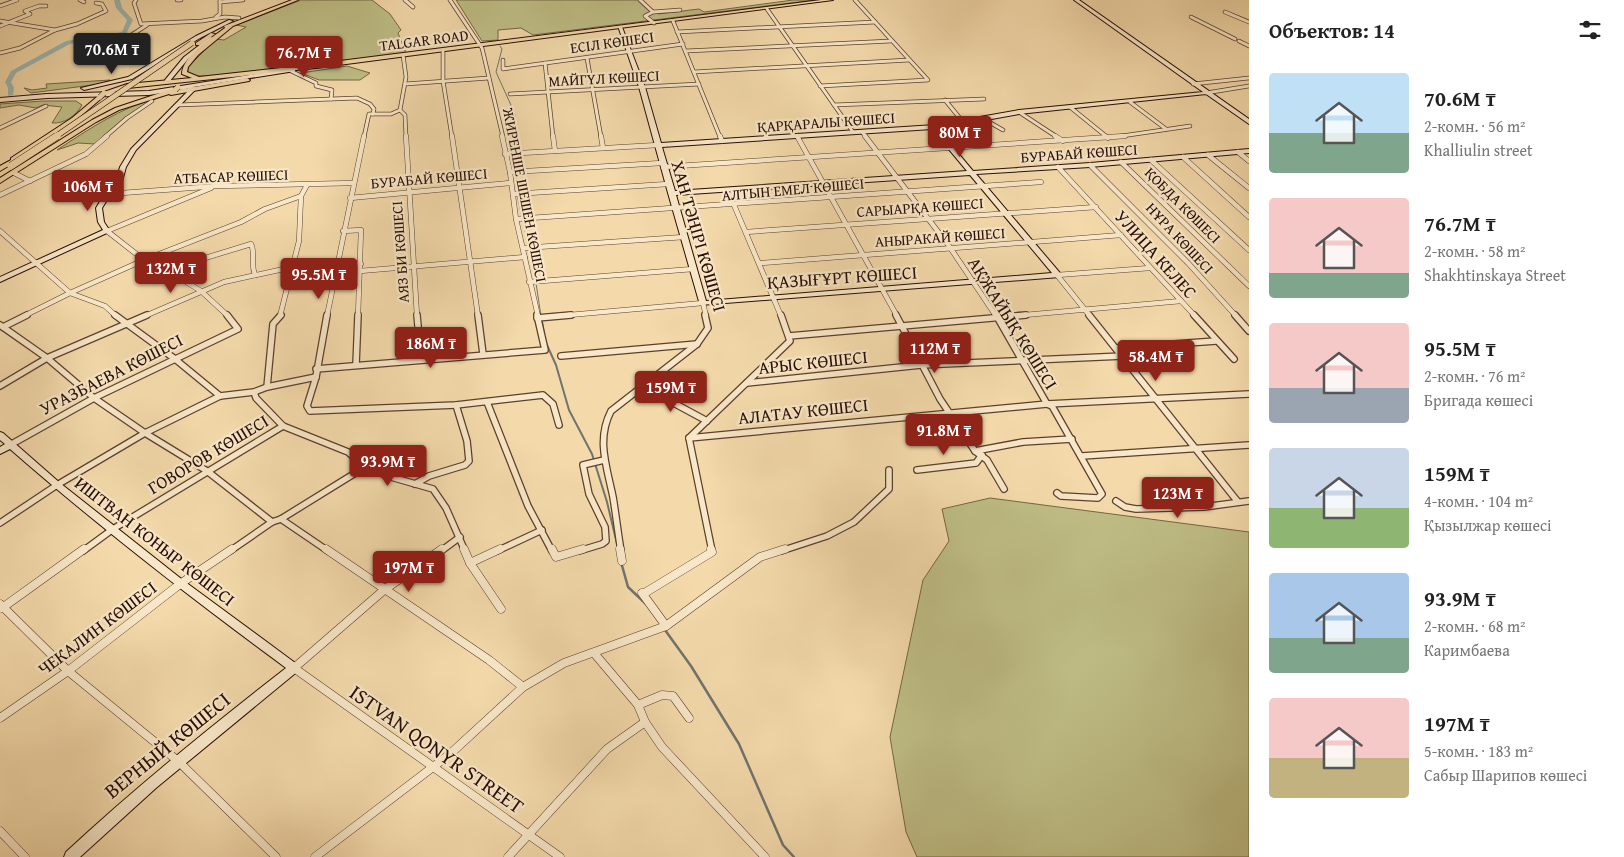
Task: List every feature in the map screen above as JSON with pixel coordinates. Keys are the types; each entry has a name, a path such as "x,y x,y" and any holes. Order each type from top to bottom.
{"main road":[{"path":"195,44 242,19 289,0"},
{"path":"242,19 296,0"},
{"name":"TALGAR ROAD","path":"143,84 161,84 316,66 831,0"},
{"path":"0,177 195,44 231,24"},
{"path":"231,24 199,52 183,71 185,74 196,77 233,76"},
{"path":"163,94 316,66"},
{"path":"0,169 115,88 143,84"},
{"path":"0,182 14,168 94,121 134,102 176,89 176,84 161,84"},
{"path":"102,96 100,102 107,104 134,102"},
{"path":"0,169 82,116 117,109"},
{"path":"0,169 14,168"}],"street":[{"path":"0,6 17,0"},
{"path":"80,0 84,2"},
{"path":"136,0 134,3 141,24 147,25 216,17 242,19"},
{"path":"216,17 220,14 219,1 243,0"},
{"path":"405,0 413,7"},
{"name":"ЖИРЕНШЕ ШЕШЕН КӨШЕСІ","path":"450,0 480,45 486,59 510,172 516,219 545,350 482,354"},
{"path":"640,0 653,12"},
{"path":"820,86 928,80 855,0"},
{"path":"1076,0 1249,122"},
{"path":"0,52 20,48 55,30 77,24 106,11 102,4 96,3"},
{"path":"0,26 30,13 25,11 39,6 46,6"},
{"path":"767,9 852,132"},
{"path":"654,23 645,16 653,12 680,10"},
{"path":"1225,12 1249,22"},
{"path":"1192,16 1249,46"},
{"path":"84,88 130,78 198,36 242,19"},
{"path":"673,20 722,141"},
{"path":"0,21 55,30"},
{"path":"677,32 875,22"},
{"path":"169,82 193,52 231,24"},
{"path":"105,43 130,36 147,25"},
{"name":"ХАН ТӘҢІРІ КӨШЕСІ","path":"620,27 642,87 703,303 708,328 697,344 612,411 604,425 604,460 622,561"},
{"path":"686,51 892,41"},
{"name":"ЕСІЛ КӨШЕСІ","path":"503,60 502,66 504,69 683,44"},
{"path":"316,368 482,354 471,261 444,81 443,50"},
{"name":"АЯЗ БИ КӨШЕСІ","path":"403,55 406,77 400,110 405,114 408,192 421,360"},
{"path":"587,58 602,148"},
{"path":"694,72 910,60"},
{"path":"545,63 554,151"},
{"path":"0,100 47,96 102,96 170,90 316,66"},
{"path":"291,71 316,83 316,86 332,90 331,99"},
{"path":"405,84 489,78"},
{"path":"1193,84 1249,78"},
{"path":"0,100 84,88 143,84"},
{"path":"102,96 144,92 161,84"},
{"name":"МАЙГҮЛ КӨШЕСІ","path":"510,94 700,84"},
{"path":"1206,93 1249,86"},
{"path":"193,89 134,149 123,167 118,185 108,194 99,208 101,222 106,231 144,260 150,260 202,292"},
{"name":"ҚАРҚАРАЛЫ КӨШЕСІ","path":"505,154 934,128 1019,112 1206,93"},
{"path":"0,100 77,98 87,103 82,113"},
{"path":"178,105 357,98 374,109 371,114 343,231 316,368 316,377 307,406 310,411 456,405 538,395 547,396 556,408 559,425"},
{"path":"834,105 984,99"},
{"path":"945,100 963,122"},
{"path":"0,195 86,154 127,118 152,101"},
{"path":"1130,102 1166,129"},
{"path":"0,128 46,106"},
{"path":"1070,107 1108,138"},
{"path":"371,114 391,114 400,110"},
{"path":"1019,112 1063,141"},
{"path":"982,118 1003,130"},
{"path":"510,172 810,158 951,149 1108,138 1190,126"},
{"path":"934,128 1087,311 1238,502"},
{"name":"АҚЖАЙЫҚ КӨШЕСІ","path":"862,132 905,191 929,218 998,318 1047,404 1052,406 1072,438 1101,490 1101,497 1061,496 1057,493"},
{"path":"797,136 864,255 947,412 975,451 987,460 1004,489"},
{"name":"БУРАБАЙ КӨШЕСІ","path":"671,193 1090,165 1249,151"},
{"path":"1238,152 1249,161"},
{"path":"1208,154 1249,188"},
{"path":"1183,157 1249,217"},
{"path":"1151,160 1249,250"},
{"name":"ҚОБДА КӨШЕСІ","path":"1121,162 1249,286"},
{"name":"НҰРА КӨШЕСІ","path":"1090,165 1188,263 1249,331"},
{"name":"УЛИЦА КЕЛЕC","path":"1058,167 1234,359"},
{"path":"14,168 30,181"},
{"name":"АЛТЫН ЕМЕЛ КӨШЕСІ","path":"516,219 1041,182"},
{"name":"АТБАСАР КӨШЕСІ","path":"108,194 217,186 354,183"},
{"name":"БУРАБАЙ КӨШЕСІ","path":"350,198 511,184"},
{"path":"513,194 668,184"},
{"path":"267,387 273,324 281,315 293,267 299,241 301,196 307,185"},
{"path":"0,280 106,231 217,186"},
{"path":"272,522 206,471 94,398 47,358 2,326 144,260 240,222 265,209 301,196"},
{"path":"665,626 642,593 710,555 712,548 689,438 790,341 761,263 734,205"},
{"name":"САРЫАРҚА КӨШЕСІ","path":"746,232 1096,207"},
{"path":"343,231 361,230 356,365"},
{"path":"0,232 37,262 70,293 105,306 125,324 175,359 220,396"},
{"name":"АНЫРАКАЙ КӨШЕСІ","path":"761,263 1121,235"},
{"path":"523,248 684,237"},
{"path":"166,270 251,244 254,250 251,265 255,275"},
{"path":"360,271 525,257"},
{"path":"0,386 47,358 224,282 293,267 361,264"},
{"name":"ҚАЗЫҒҰРТ КӨШЕСІ","path":"537,318 1150,268"},
{"path":"529,282 692,269"},
{"name":"УРАЗБАЕВА КӨШЕСІ","path":"0,451 94,398 238,329 222,309 202,294 202,292"},
{"path":"789,336 1087,311 1181,301"},
{"path":"1117,348 1216,341"},
{"path":"561,356 697,344"},
{"name":"АРЫС КӨШЕСІ","path":"747,383 921,365 1123,356"},
{"path":"0,523 57,485 145,433 220,396 254,392 267,387 316,377"},
{"path":"644,387 707,421"},
{"path":"254,392 256,398 283,426 348,452 365,467 392,478 433,489 446,508 470,563 501,609"},
{"name":"АЛАТАУ КӨШЕСІ","path":"689,438 1047,404 1249,394"},
{"path":"487,402 528,506 556,557 602,544 606,541 605,527 589,494 583,465 604,460"},
{"path":"415,484 429,476 465,465 469,461 467,441 456,405"},
{"name":"ГОВОРОВ КӨШЕСІ","path":"1,607 113,530 206,471 283,426"},
{"name":"ИШТВАН КОНЫР КӨШЕСІ","path":"0,435 57,485 180,584 294,668"},
{"path":"975,451 1023,442 1072,438"},
{"path":"1082,456 1249,445"},
{"path":"917,470 976,463 982,455"},
{"name":"ЧЕКАЛИН КӨШЕСІ","path":"0,718 68,670 180,584 272,522 365,467"},
{"path":"315,857 450,754 523,687 564,663 665,626 760,557 827,536 854,522 889,489 889,470"},
{"path":"1116,500 1125,507 1136,509 1204,507 1249,501"},
{"path":"280,519 489,660 523,687"},
{"path":"470,563 542,530"},
{"path":"294,668 384,590 460,537"},
{"path":"1,607 68,670 178,761 276,857"},
{"path":"594,653 638,706 645,722 662,747 765,857"},
{"name":"ВЕРНЫЙ КӨШЕСІ","path":"70,857 112,816 294,668"},
{"name":"ISTVAN QONYR STREET","path":"294,668 560,857"},
{"path":"638,706 662,695 673,696 689,718"},
{"path":"508,857 607,749 645,722"},
{"path":"0,831 25,857"}],"shaded area":[{"path":"301,0 372,0 390,14 401,30 398,33 406,53 216,76 196,76 188,73 188,67 216,39 224,40 246,27 236,25"},
{"path":"456,0 640,0 658,14 699,9 704,12 793,0 815,0 533,35 521,28 498,30 498,40 482,41"},
{"path":"347,66 370,73 360,80 319,80 301,73"},
{"path":"110,80 100,84 31,93 24,88 32,90 47,88 46,84"},
{"path":"157,98 125,118 95,144 78,143 57,150 118,113"},
{"path":"76,101 82,105 69,118 56,123 52,123 62,107 43,105 36,108 19,105 0,108 0,104"},
{"path":"990,498 1249,532 1249,857 917,857 906,832 890,737 923,580 949,541 942,509"}],"waterway":[{"path":"10,95 11,88 8,82 13,72 68,42 124,33 130,20 119,8 117,0"},
{"path":"500,46 502,49 496,72 515,114 515,129 511,137 513,152"},
{"path":"514,155 517,170"},
{"path":"517,174 517,192"},
{"path":"517,195 522,217"},
{"path":"523,220 528,246"},
{"path":"529,250 535,279"},
{"path":"536,283 541,316"},
{"path":"541,315 544,334"},
{"path":"546,343 556,365 569,410 592,454 607,502 618,548"},
{"path":"621,562 628,587 646,604"},
{"path":"665,630 691,666 739,744 783,845 794,857"}]}
